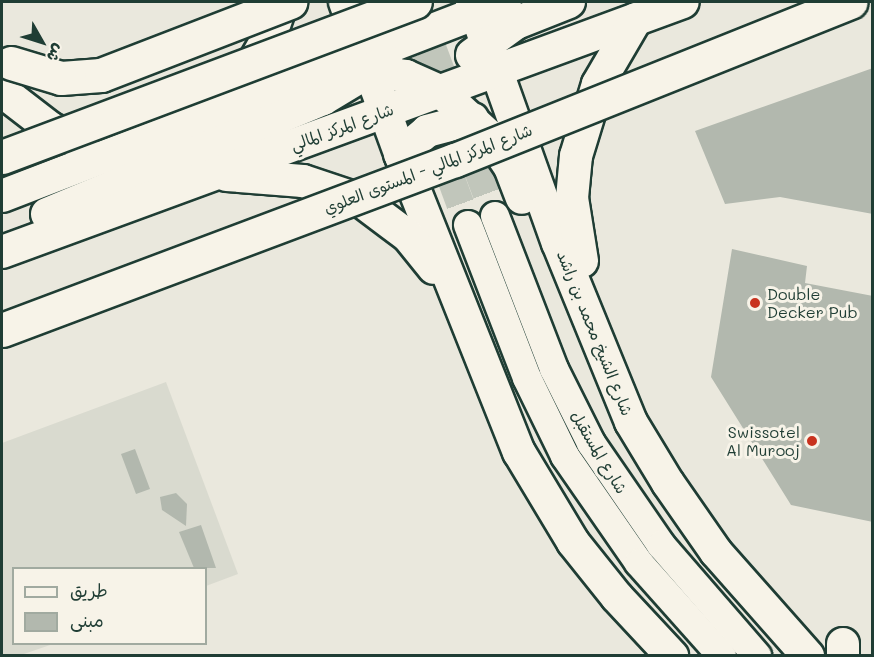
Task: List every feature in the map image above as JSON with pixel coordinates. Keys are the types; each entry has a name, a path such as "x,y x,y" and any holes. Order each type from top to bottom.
{"highway":[{"path":"6,77 61,78 101,75 290,2"},
{"name":"شارع المركز المالي - المستوى العلوي","path":"2,330 476,152 851,2"},
{"path":"2,157 416,17"}],"main road":[{"path":"202,117 242,82 272,31 282,2"},
{"path":"345,2 399,150 504,421 535,483 594,571 672,656"},
{"path":"374,2 396,23 416,17 484,5"},
{"path":"2,233 314,84 368,63 416,17 443,2"},
{"name":"شارع المركز المالي","path":"2,252 440,91 492,56 564,45 683,2"},
{"name":"شارع الشيخ محمد بن راشد","path":"484,5 492,56 596,339 631,422 668,483 723,560 808,656"},
{"path":"416,17 440,39 492,56 516,23 559,5"},
{"path":"559,5 536,22 537,34 564,45"},
{"path":"596,339 574,219 573,177 584,122 597,84 636,19"},
{"path":"368,63 440,91 472,119 510,167 553,275 596,339"},
{"path":"6,77 50,128 80,143 97,148 136,146"},
{"path":"2,196 136,146 202,117 314,84"},
{"path":"399,150 440,91"},
{"path":"399,150 427,130 472,119"},
{"path":"217,174 303,181 360,200 408,236 455,296"},
{"name":"شارع المستقبل","path":"722,656 639,563 565,456 527,378 481,220 591,443 661,545 757,656"}],"shaded area":[{"path":"166,382 238,574 207,586 207,567 12,567 12,645 50,645 21,655 2,656 2,443"}],"building":[{"path":"873,68 873,214 780,197 725,204 695,131"},
{"name":"Swissotel Al Murooj","path":"732,249 807,266 805,283 873,296 873,522 791,505 711,377"},
{"path":"135,449 150,489 136,494 121,454"},
{"path":"176,493 187,504 186,526 162,510 160,497"},
{"path":"201,525 216,568 194,567 179,532"}],"tunnel":[{"path":"418,10 495,216"},
{"path":"393,20 468,225"}],"place":[{"name":"Double Decker Pub","path":"755,303"},
{"name":"Swissotel Al Murooj","path":"812,441"}]}
